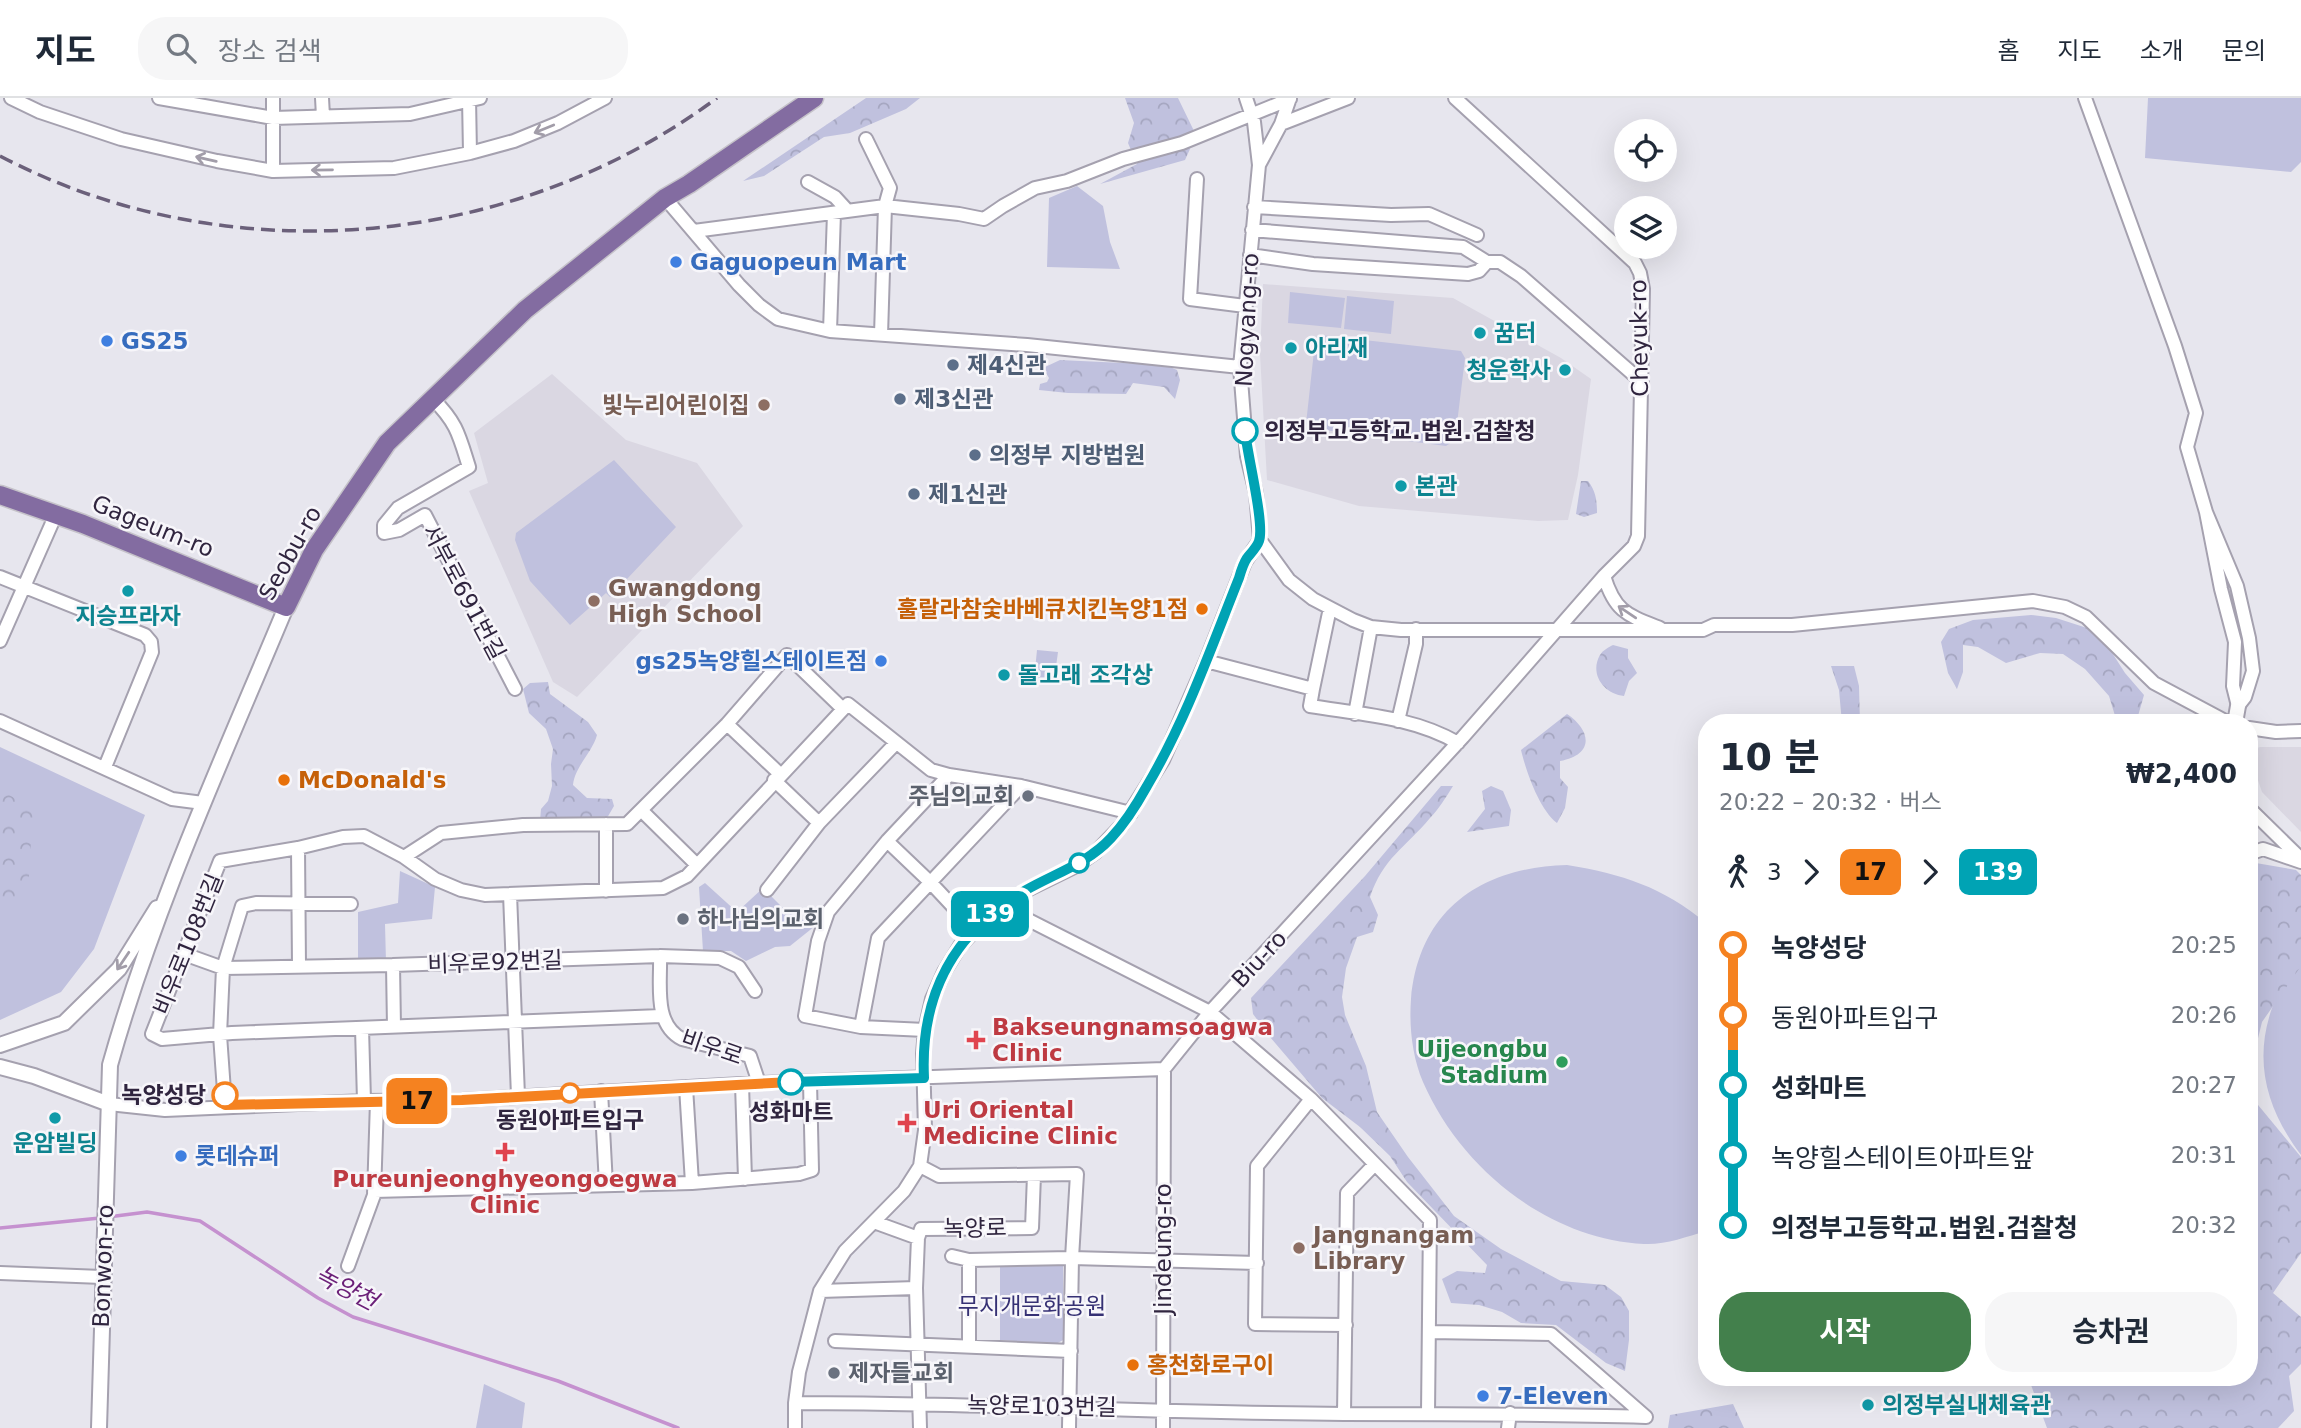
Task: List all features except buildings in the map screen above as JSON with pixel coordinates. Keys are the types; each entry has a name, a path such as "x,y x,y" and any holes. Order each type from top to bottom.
{"main road":[{"name":"Seobu-ro","path":"286,607 314,550 387,443 525,310 665,198 814,98"},
{"name":"Gageum-ro","path":"0,495 56,514 286,607"}],"street":[{"path":"11,98 40,112 121,139 273,171 394,169 470,153 514,141 558,123 605,98"},
{"path":"40,98 40,112"},
{"path":"159,98 273,118 410,114 473,99 470,153"},
{"path":"273,98 273,171"},
{"path":"322,98 323,116"},
{"name":"Nogyang-ro","path":"1246,98 1252,115 1259,165 1240,367 1247,456 1256,494 1260,540"},
{"path":"694,231 885,206 985,219 1035,188 1067,181 1123,159 1182,143 1290,98"},
{"path":"1259,165 1281,124 1290,98"},
{"path":"1281,124 1348,98"},
{"name":"Cheyuk-ro","path":"1455,98 1634,263 1640,273 1643,289 1638,536 1634,546 1604,576 1559,629"},
{"path":"2085,98 2175,346 2196,413 2187,447 2206,512 2221,589 2235,642 2233,686 2238,706 2237,714"},
{"path":"866,139 890,188 885,206 881,335"},
{"path":"1197,179 1190,299 1245,306"},
{"path":"808,182 835,197 840,211 830,331"},
{"path":"665,198 739,285 778,319 830,331 1027,345 1240,367"},
{"path":"1254,207 1391,215 1429,214 1477,235"},
{"path":"1252,230 1464,247 1487,262 1500,262 1521,276 1642,383"},
{"path":"1250,256 1313,264 1468,274 1479,271 1487,262"},
{"name":"서부로691번길","path":"433,399 449,415 457,429 468,467 398,508 384,525 383,533 399,530 425,515 515,689"},
{"path":"2206,512 2237,586 2249,638 2253,671 2245,697 2238,706"},
{"path":"0,641 56,514"},
{"path":"795,1428 795,1403 802,1356 820,1291 845,1251 904,1191 920,1166 925,1130 925,1030 932,999 944,972 974,929 1001,906 1076,866 1096,852 1131,813 1163,760 1206,662 1245,562 1260,540 1289,580 1313,599 1371,627 1703,630 1714,625 1792,625 2033,601 2065,607 2086,617 2154,683 2212,714"},
{"path":"1604,576 1611,597 1625,614 1666,631"},
{"path":"0,577 145,635 151,642 152,652 105,767"},
{"name":"Seobu-ro","path":"109,1104 110,1065 121,1024 203,803 286,607"},
{"path":"1330,608 1310,706 1398,721 1438,732 1458,743"},
{"path":"1355,714 1371,627"},
{"path":"1398,721 1416,644 1416,629"},
{"name":"Biu-ro","path":"1164,1069 1210,1012 1458,743 1559,629"},
{"path":"404,857 441,833 523,825 627,824 727,724 787,654 843,709 848,704 930,770 1021,786 1131,813"},
{"path":"1206,662 1313,689"},
{"name":"비우로108번길","path":"220,1035 162,1039 152,1034 220,861 298,848 343,837 364,836 404,857 435,879 461,890 485,895 663,888 687,876 843,709"},
{"path":"0,721 172,799 203,803"},
{"path":"727,724 819,823"},
{"path":"2258,729 2276,732 2301,730"},
{"path":"767,890 819,823 895,744"},
{"path":"925,1030 861,1027 805,1016 818,940 828,912 887,841 949,775"},
{"path":"861,1027 878,938 1021,786"},
{"path":"641,810 697,864"},
{"path":"2258,817 2301,860"},
{"path":"606,824 606,891"},
{"path":"887,841 974,929"},
{"path":"298,848 299,966"},
{"path":"2258,851 2263,849 2301,860"},
{"path":"0,1045 64,1023 119,969 173,883"},
{"path":"510,894 518,1096"},
{"name":"비우로108번길","path":"225,1105 220,1035 223,968 242,906 256,903 351,904"},
{"path":"1001,906 1210,1012 1311,1099 1430,1220 1429,1413"},
{"path":"184,954 223,968"},
{"path":"660,956 720,958 739,967 755,991"},
{"name":"비우로92번길","path":"223,968 660,956"},
{"name":"비우로","path":"660,956 661,1016 674,1035 750,1056 759,1083"},
{"path":"393,965 394,1027"},
{"path":"220,1035 661,1016"},
{"path":"348,1266 374,1188 370,1101 362,1028"},
{"path":"0,1067 34,1076 109,1104 165,1110 225,1105 462,1100 759,1083 1164,1069"},
{"name":"Jindeung-ro","path":"1163,1428 1164,1069"},
{"path":"374,1188 692,1183 799,1174 812,1170 810,1082"},
{"path":"742,1084 745,1179"},
{"path":"686,1087 692,1183"},
{"path":"601,1091 606,1185"},
{"path":"1311,1099 1257,1166 1255,1324 1346,1325"},
{"name":"Bonwon-ro","path":"99,1428 109,1104"},
{"path":"1344,1414 1347,1193 1374,1165"},
{"path":"920,1166 939,1176 1077,1174 1072,1258 1069,1428"},
{"name":"녹양로","path":"874,1222 918,1238 921,1229 1032,1228 1034,1175"},
{"path":"918,1238 916,1288 920,1428"},
{"path":"952,1256 969,1260 1072,1258 1257,1263"},
{"path":"969,1260 969,1348"},
{"path":"0,1273 102,1277"},
{"path":"820,1291 916,1288"},
{"name":"녹양로103번길","path":"795,1403 1646,1417 1551,1334 1429,1332"},
{"path":"835,1341 1071,1351"},
{"path":"1508,1428 1510,1413"}],"shaded area":[{"path":"1263,284 1453,298 1561,358 1591,379 1578,475 1568,520 1538,521 1359,506 1267,480 1260,354"},
{"name":"Gwangdong High School","path":"552,374 626,440 697,463 743,526 577,697 553,682 469,491 488,483 474,433"},
{"path":"2301,747 2301,832 2262,792 2258,780 2258,748"}],"green space":[{"path":"866,98 920,98 906,109 850,133 824,137 764,176 743,181"},
{"path":"1125,98 1178,98 1194,131 1183,137 1190,149 1185,160 1100,184 1137,164 1128,143 1134,123"},
{"path":"2148,98 2301,98 2301,162 2291,172 2145,158"},
{"path":"1077,186 1103,206 1110,242 1120,269 1047,267 1049,198"},
{"path":"1290,292 1345,298 1341,328 1288,323"},
{"path":"1347,296 1394,301 1391,334 1344,329"},
{"path":"1320,335 1461,351 1465,358 1455,440 1446,446 1309,428 1306,424 1315,342"},
{"path":"1060,360 1165,365 1177,370 1180,380 1175,399 1164,387 1133,383 1126,394 1039,390 1040,384 1047,382 1049,378 1043,368"},
{"path":"614,460 676,527 610,597 606,593 570,625 530,581 515,540 516,533"},
{"path":"1581,481 1588,481 1591,485 1597,504 1597,513 1584,517 1576,514"},
{"path":"2031,615 2056,618 2087,628 2109,648 2144,695 2139,714 2114,714 2109,696 2085,669 2063,654 2040,653 2006,663 1978,647 1963,645 1963,672 1957,689 1948,673 1941,642 1949,629 1973,620"},
{"path":"1613,645 1628,649 1628,658 1637,673 1629,681 1624,696 1610,691 1597,676 1600,655"},
{"path":"1037,650 1058,652 1054,681 1034,680"},
{"path":"1831,666 1854,666 1859,686 1860,714 1841,714 1839,690"},
{"path":"548,682 550,694 588,722 597,735 574,778 573,785 587,798 612,799 614,806 607,818 540,821 541,809 548,801 552,786 553,749 546,729 529,713 523,689 530,683"},
{"path":"1567,714 1581,728 1586,742 1579,754 1560,761 1560,778 1568,787 1565,808 1557,823 1539,799 1521,750"},
{"path":"0,747 145,815 94,949 61,992 0,1020"},
{"path":"1441,786 1453,786 1433,814 1388,863 1375,884 1370,897 1378,915 1373,932 1357,937 1346,968 1342,997 1345,1015 1366,1066 1377,1112 1454,1216 1501,1249 1561,1281 1605,1285 1621,1297 1629,1311 1625,1371 1606,1363 1556,1325 1521,1323 1502,1312 1479,1305 1451,1303 1442,1279 1457,1271 1485,1273 1487,1265 1407,1182 1390,1156 1360,1127 1322,1098 1253,1014 1251,998 1365,876"},
{"path":"1491,786 1503,791 1511,810 1509,826 1467,832 1485,809 1482,791"},
{"path":"0,789 41,815 31,840 28,892 0,923"},
{"path":"2258,863 2296,870 2301,875 2301,966 2262,1022 2258,1038"},
{"name":"Uijeongbu Stadium","path":"1567,865 1624,878 1658,891 1698,917 1698,1233 1668,1242 1644,1244 1608,1239 1574,1229 1542,1213 1512,1194 1484,1170 1439,1114 1423,1082 1416,1062 1410,1020 1417,967 1427,940 1441,918 1460,899 1482,885 1508,874"},
{"path":"400,871 435,887 432,919 385,924 386,962 358,963 358,912 398,903"},
{"path":"705,883 737,912 763,888 787,912 815,926 790,946 775,947 746,961 731,951 703,951 699,887"},
{"path":"2301,963 2301,1155 2279,1121 2272,1103 2264,1066 2264,1047 2272,1008 2281,990"},
{"path":"2258,1105 2301,1157 2301,1253 2273,1293 2301,1317 2301,1364 2289,1376 2294,1411 2278,1428 2047,1428 2031,1386 2258,1386"},
{"name":"무지개문화공원","path":"1000,1264 1063,1266 1063,1340 1056,1344 1000,1340"},
{"path":"484,1384 525,1403 522,1428 476,1428"},
{"path":"1733,1404 1744,1428 1668,1428 1670,1415"}],"waterway":[{"name":"녹양천","path":"108,1217 147,1212 200,1221 318,1298 353,1317 558,1381 678,1428"},
{"name":"녹양천","path":"0,1228 100,1218"}],"railway":[{"path":"0,156 88,194 179,219 273,230 367,229 460,215 550,188 637,149 717,98"}],"bus line":[{"name":"139","path":"791,1082 924,1078 925,1030 932,999 960,946 988,916 1025,891 1076,866 1096,852 1131,813 1163,760 1206,662 1245,562 1260,540 1256,494 1247,456 1245,431"},
{"name":"17","path":"225,1095 225,1105 462,1100 791,1082"}],"place":[{"name":"Gaguopeun Mart","path":"676,262"},
{"name":"꿈터","path":"1480,333"},
{"name":"GS25","path":"107,341"},
{"name":"아리재","path":"1291,348"},
{"name":"제4신관","path":"953,365"},
{"name":"청운학사","path":"1565,370"},
{"name":"제3신관","path":"900,399"},
{"name":"빛누리어린이집","path":"764,405"},
{"name":"의정부고등학교.법원.검찰청","path":"1245,431"},
{"name":"의정부 지방법원","path":"975,455"},
{"name":"본관","path":"1401,486"},
{"name":"제1신관","path":"914,494"},
{"name":"지승프라자","path":"128,591"},
{"name":"Gwangdong High School","path":"594,601"},
{"name":"훌랄라참숯바베큐치킨녹양1점","path":"1202,609"},
{"name":"gs25녹양힐스테이트점","path":"881,661"},
{"name":"돌고래 조각상","path":"1004,675"},
{"name":"McDonald's","path":"284,780"},
{"name":"주님의교회","path":"1028,796"},
{"name":"하나님의교회","path":"683,919"},
{"name":"Bakseungnamsoagwa Clinic","path":"976,1040"},
{"name":"Uijeongbu Stadium","path":"1562,1062"},
{"name":"성화마트","path":"791,1082"},
{"name":"동원아파트입구","path":"570,1093"},
{"name":"녹양성당","path":"225,1095"},
{"name":"운암빌딩","path":"55,1118"},
{"name":"Uri Oriental Medicine Clinic","path":"907,1123"},
{"name":"Pureunjeonghyeongoegwa Clinic","path":"505,1152"},
{"name":"롯데슈퍼","path":"181,1156"},
{"name":"Jangnangam Library","path":"1299,1248"},
{"name":"홍천화로구이","path":"1133,1365"},
{"name":"제자들교회","path":"834,1373"},
{"name":"7-Eleven","path":"1483,1396"},
{"name":"의정부실내체육관","path":"1868,1405"}]}
